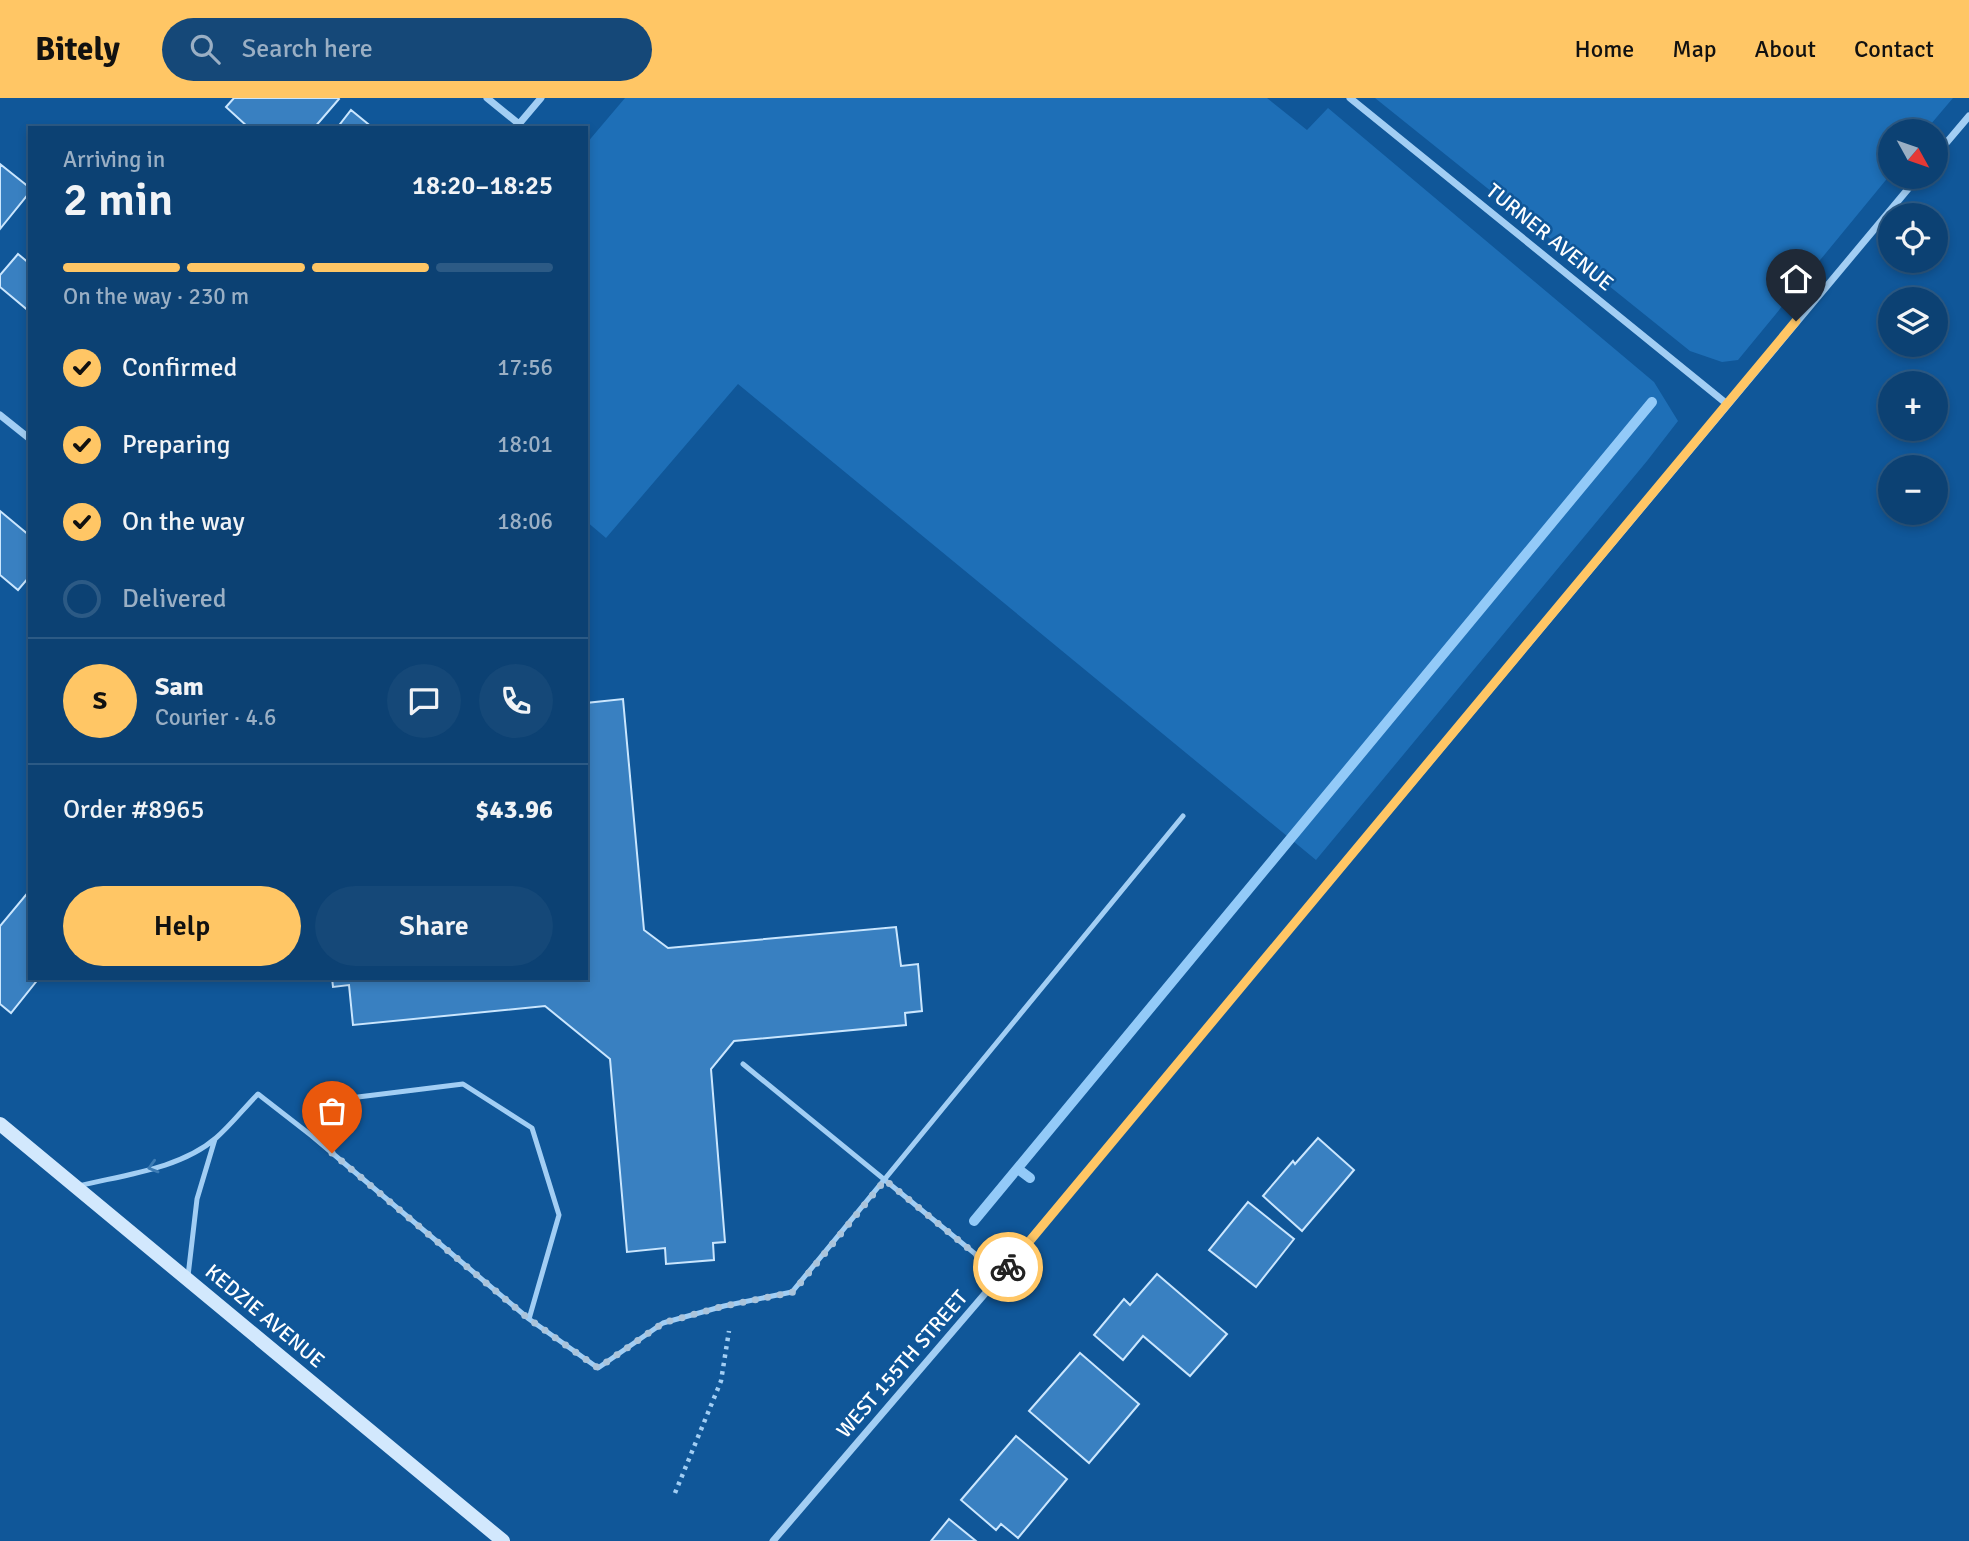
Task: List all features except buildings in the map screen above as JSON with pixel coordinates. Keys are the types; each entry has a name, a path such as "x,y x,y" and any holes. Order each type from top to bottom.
{"main road":[{"name":"KEDZIE AVENUE","path":"0,1124 503,1541"}],"street":[{"path":"487,98 519,124 541,98"},
{"name":"TURNER AVENUE","path":"1350,98 1727,404"},
{"path":"1948,141 1969,116"},
{"name":"WEST 155TH STREET","path":"773,1541 1001,1275 1908,189"},
{"path":"0,415 28,437"}],"lane":[{"path":"75,1186 149,1169 184,1157 215,1139 258,1094 312,1136 529,1319 598,1368 663,1323 724,1306 793,1292 1183,816"},
{"path":"743,1064 1001,1275"},
{"path":"312,1136 358,1097 463,1084 532,1128 559,1215 529,1319"},
{"path":"187,1280 197,1199 215,1139"}],"path":[{"path":"675,1493 721,1381 729,1331"}],"shaded area":[{"path":"625,98 1267,98 1307,130 1328,108 1654,382 1678,421 1316,860 738,384 606,538 588,523 588,142"},
{"path":"1375,98 1953,98 1935,119 1878,119 1878,189 1738,360 1722,362 1690,351"}],"waterway":[{"path":"974,1221 1652,402"},
{"path":"1018,1169 1030,1178"}],"way so far":[{"path":"332,1153 529,1319 598,1368 663,1323 724,1306 793,1292 885,1180 1001,1275 1008,1267"}],"route":[{"path":"1008,1267 1796,321"}]}
